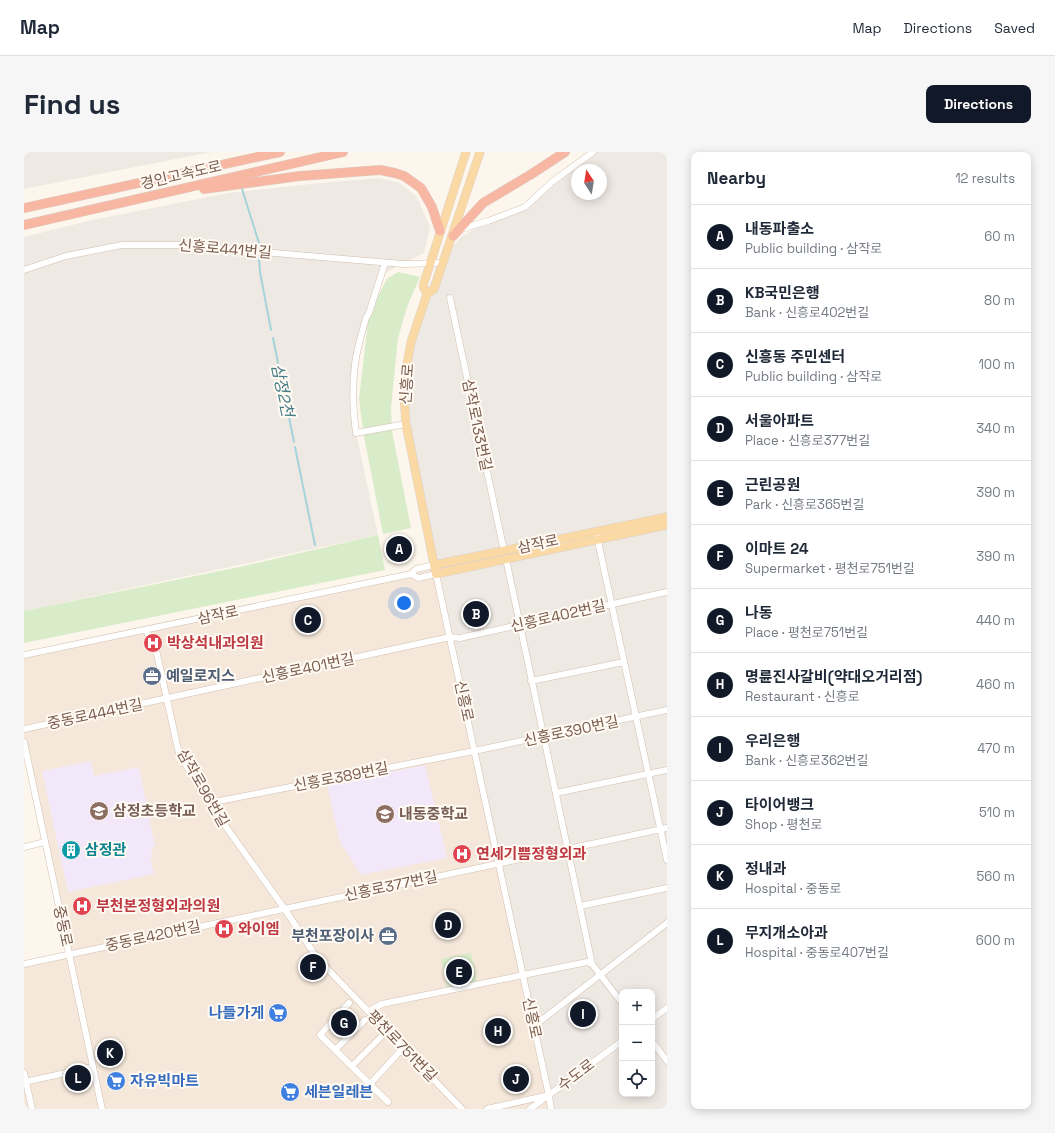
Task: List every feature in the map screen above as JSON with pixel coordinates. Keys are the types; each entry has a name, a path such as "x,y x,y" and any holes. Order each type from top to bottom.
{"highway":[{"path":"241,160 266,152"},
{"name":"경인고속도로","path":"24,208 280,152"},
{"name":"경인고속도로","path":"24,225 344,152"},
{"path":"456,232 483,203 565,152"},
{"path":"150,197 300,176 380,170 404,176 421,188 432,207 440,231"}],"main road":[{"name":"신흥로","path":"427,294 423,286 466,152"},
{"name":"신흥로","path":"436,574 406,424 404,397 406,370 411,342 427,294 434,289 442,263 456,232 480,152"},
{"name":"삼작로","path":"436,574 505,556 597,536 667,517"},
{"name":"삼작로","path":"597,536 667,525"},
{"name":"삼작로","path":"434,565 505,556"}],"street":[{"path":"456,232 525,206 552,182 593,152"},
{"name":"신흥로441번길","path":"24,270 66,256 122,245 149,244 179,244 385,263 442,263"},
{"path":"385,263 369,313 366,318 355,363 352,396 356,433 406,424"},
{"name":"삼작로133번길","path":"450,298 592,964"},
{"path":"597,536 648,774 664,829 667,860"},
{"name":"삼작로","path":"24,655 411,574 416,569 434,565"},
{"name":"삼작로","path":"411,574 418,578 436,574"},
{"name":"신흥로","path":"436,574 551,1109"},
{"name":"신흥로402번길","path":"450,637 460,638 667,592"},
{"name":"삼작로96번길","path":"146,630 157,654 179,754 209,804 284,908"},
{"name":"신흥로401번길","path":"167,698 450,637"},
{"path":"531,681 624,662"},
{"name":"중동로444번길","path":"24,729 167,698"},
{"name":"신흥로390번길","path":"474,751 667,710"},
{"name":"중동로","path":"24,742 102,1109"},
{"name":"신흥로389번길","path":"209,804 474,751"},
{"path":"556,793 667,770"},
{"name":"신흥로377번길","path":"284,908 664,829"},
{"path":"24,847 45,842"},
{"path":"580,906 667,888"},
{"name":"중동로420번길","path":"24,964 284,908"},
{"name":"평천로751번길","path":"284,908 317,958 462,1109"},
{"path":"534,1026 667,924"},
{"path":"369,1011 382,1004 587,962 592,964 619,999"},
{"path":"349,1003 320,1034 388,1102"},
{"path":"655,1017 667,1008"},
{"path":"336,1050 365,1020"},
{"path":"352,1066 382,1035"},
{"name":"수도로","path":"530,1109 619,1043"},
{"path":"655,1045 667,1060"},
{"path":"370,1084 404,1047"},
{"path":"25,1082 93,1067"},
{"path":"24,1073 32,1109"},
{"path":"486,1109 549,1096"}],"shaded area":[{"path":"24,152 211,152 24,189"},
{"path":"593,152 667,152 667,1109 551,1109 406,424 411,342 436,267 461,237 488,221 525,207 571,170 571,200 607,200 607,164 578,164"},
{"path":"379,178 400,183 417,197 430,227 424,253 385,273 372,300 352,386 356,433 378,535 24,611 24,237 88,221 228,193"},
{"path":"435,569 551,1109 24,1109 24,964 69,954 24,742 24,655"},
{"name":"삼정초등학교","path":"91,761 94,776 139,767 155,846 151,848 153,858 150,859 154,874 68,892 42,771"},
{"name":"내동중학교","path":"425,765 447,858 361,875 340,842 327,785"}],"green space":[{"path":"398,272 420,277 408,304 398,338 391,407 392,431 411,528 383,534 363,431 359,399 369,313 387,279"},
{"path":"378,535 385,570 24,643 24,611 244,566"},
{"path":"471,953 478,985 448,991 441,959"}],"waterway":[{"name":"삼정2천","path":"242,189 259,243"},
{"name":"삼정2천","path":"259,259 271,330"},
{"name":"삼정2천","path":"273,338 294,442"},
{"name":"삼정2천","path":"295,447 315,545"}],"place":[{"name":"내동파출소","path":"399,549"},
{"name":"KB국민은행","path":"476,614"},
{"name":"신흥동 주민센터","path":"308,620"},
{"name":"박상석내과의원","path":"153,643"},
{"name":"예일로지스","path":"152,676"},
{"name":"삼정초등학교","path":"99,811"},
{"name":"내동중학교","path":"385,814"},
{"name":"삼정관","path":"71,850"},
{"name":"연세기쁨정형외과","path":"462,854"},
{"name":"부천본정형외과의원","path":"82,906"},
{"name":"서울아파트","path":"448,925"},
{"name":"와이엠","path":"224,929"},
{"name":"부천포장이사","path":"388,936"},
{"name":"이마트 24","path":"313,967"},
{"name":"근린공원","path":"459,972"},
{"name":"나들가게","path":"278,1013"},
{"name":"우리은행","path":"583,1014"},
{"name":"나동","path":"344,1023"},
{"name":"명륜진사갈비(약대오거리점)","path":"498,1031"},
{"name":"정내과","path":"110,1053"},
{"name":"무지개소아과","path":"78,1078"},
{"name":"타이어뱅크","path":"516,1079"},
{"name":"자유빅마트","path":"116,1081"},
{"name":"세븐일레븐","path":"290,1092"}]}
